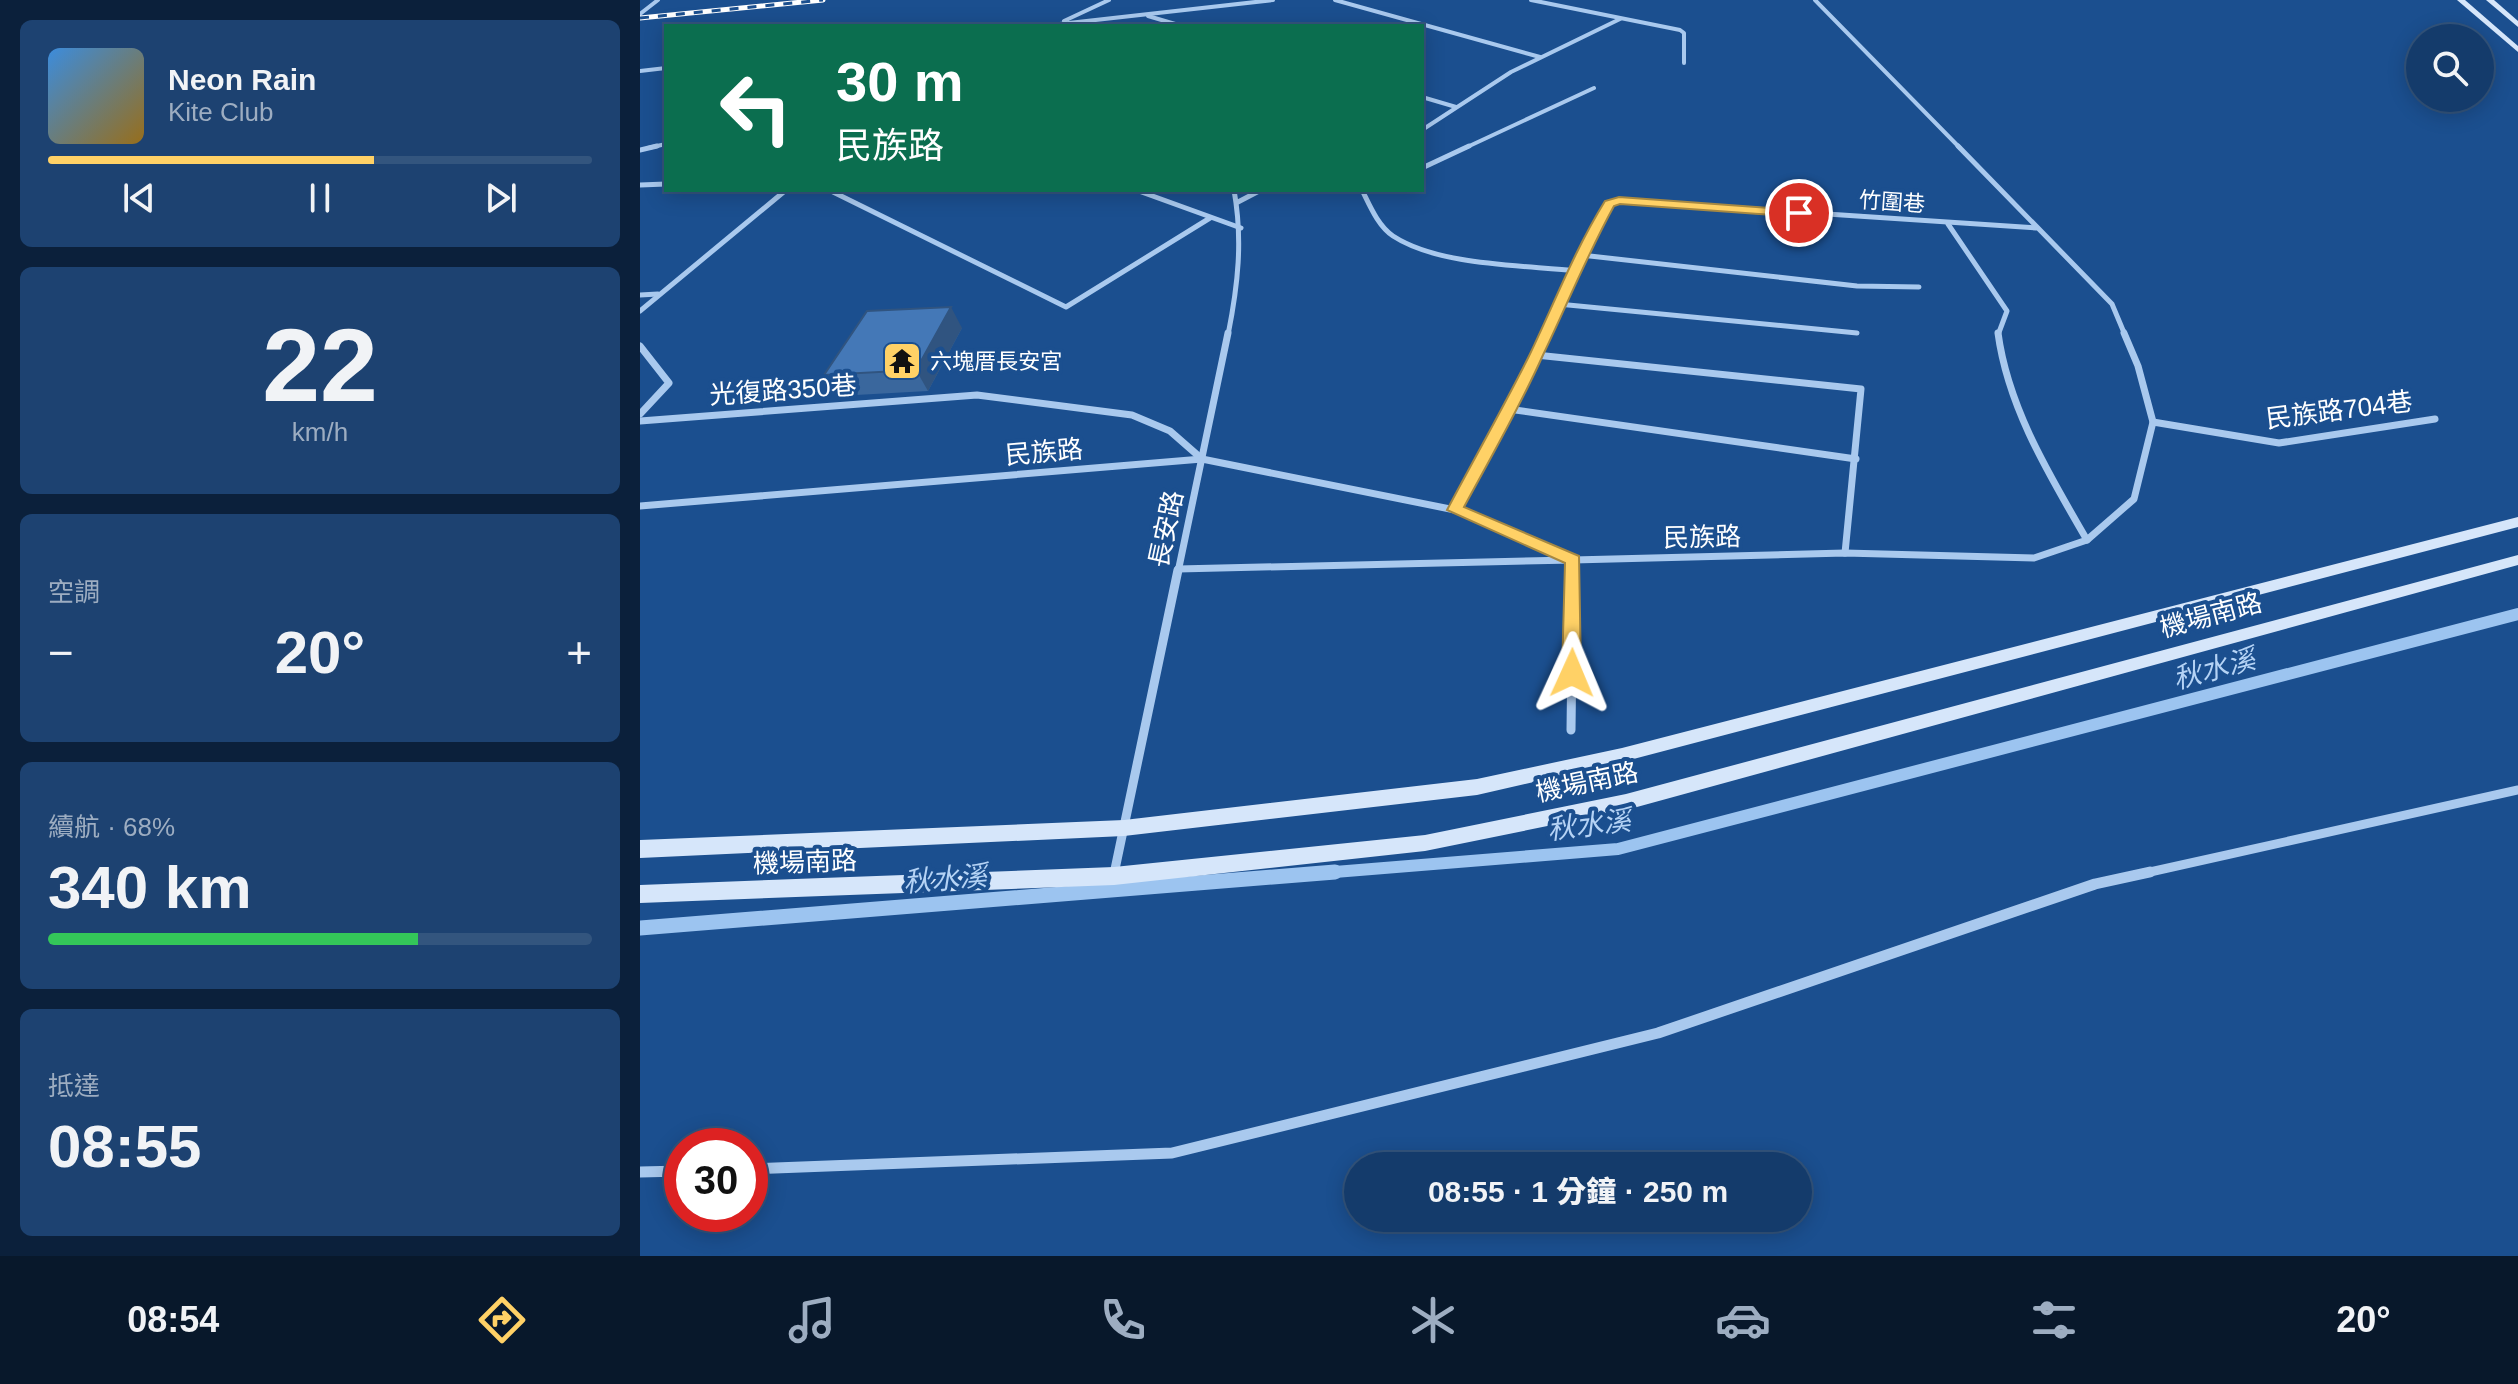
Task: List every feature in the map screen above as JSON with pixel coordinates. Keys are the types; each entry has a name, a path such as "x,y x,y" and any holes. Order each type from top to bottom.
{"street":[{"path":"640,14 658,0"},
{"path":"1057,24 1109,0"},
{"path":"1057,24 1273,0"},
{"path":"1335,0 1422,24"},
{"path":"1531,0 1684,33 1684,63"},
{"name":"民族路","path":"640,506 1202,459 1455,510 1573,560 1845,553 2034,558 2087,540 2134,499 2153,422 2138,366 2112,304 1815,0"},
{"path":"2461,0 2518,50"},
{"path":"2490,0 2518,25"},
{"path":"640,6 649,7"},
{"path":"1143,15 1175,24"},
{"path":"1424,129 1541,57 1620,19"},
{"path":"1424,25 1541,57"},
{"path":"640,71 664,68"},
{"path":"1424,167 1594,88"},
{"path":"1424,98 1456,107"},
{"path":"640,150 664,144"},
{"path":"640,185 664,184"},
{"path":"640,311 784,192"},
{"path":"833,192 1066,307 1210,218"},
{"path":"1141,192 1241,228"},
{"name":"長安路","path":"1114,876 1238,286 1241,228 1235,192"},
{"path":"1238,202 1257,192"},
{"path":"1363,192 1372,212 1394,237 1420,248 1577,271"},
{"name":"竹圍巷","path":"1455,510 1536,355 1558,304 1577,271 1581,255 1609,204 1619,200 2036,228"},
{"path":"1948,224 2007,311 1998,334 2008,375 2037,453 2087,540"},
{"path":"1581,255 1857,286 1919,287"},
{"path":"640,295 659,294"},
{"path":"1558,304 1857,333"},
{"path":"640,346 669,383 640,414"},
{"path":"1536,355 1861,389 1845,553"},
{"name":"光復路350巷","path":"640,421 977,395 1132,415 1170,431 1202,459"},
{"path":"1508,409 1856,459"},
{"name":"民族路704巷","path":"2153,422 2279,443 2435,419"},
{"name":"機場南路","path":"640,849 1124,828 1477,787 1593,762 2518,522"},
{"path":"1178,569 1573,560 1571,730"},
{"name":"機場南路","path":"640,894 1114,876 1425,843 1626,802 2518,560"},
{"path":"768,1168 1172,1153 1658,1033 2095,884 2518,790"},
{"path":"640,1172 664,1171"}],"building":[{"path":"951,307 916,370 824,375 867,311"}],"waterway":[{"name":"秋水溪","path":"1310,874 1618,849 2518,614"},
{"name":"秋水溪","path":"640,928 1335,872"}],"railway":[{"path":"640,18 823,0"}],"place":[{"name":"六塊厝長安宮","path":"902,361"}],"route":[{"path":"1572,673 1573,560 1455,510 1536,355 1558,304 1577,271 1581,255 1609,204 1619,200 1799,213"}]}
